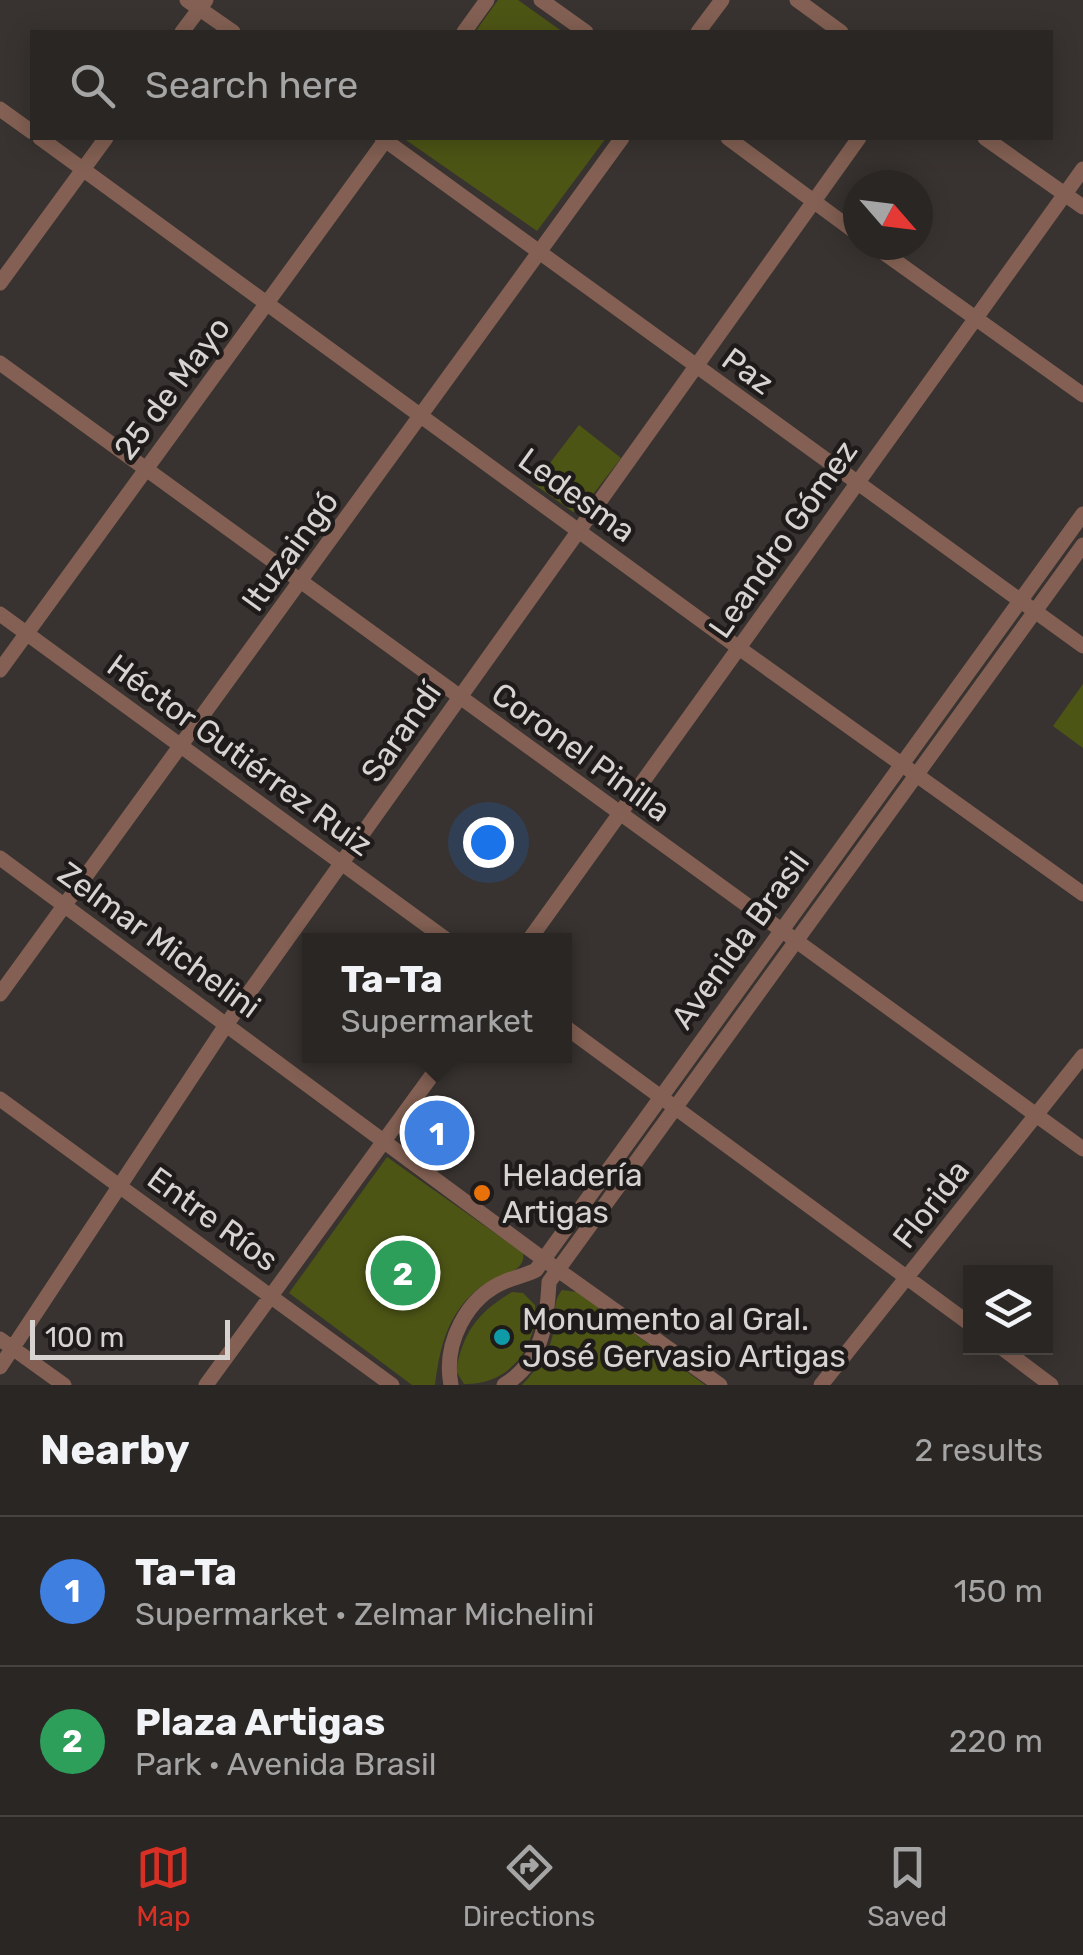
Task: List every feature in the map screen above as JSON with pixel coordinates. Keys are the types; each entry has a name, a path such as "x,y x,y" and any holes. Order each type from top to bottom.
{"street":[{"path":"465,30 487,0"},
{"path":"540,0 583,30"},
{"path":"700,30 722,0"},
{"path":"797,0 838,30"},
{"path":"183,30 198,3 231,30"},
{"path":"0,108 30,130"},
{"name":"Ledesma","path":"43,140 1083,894"},
{"path":"0,283 105,140"},
{"name":"25 de Mayo","path":"0,670 384,140"},
{"name":"Paz","path":"388,140 1083,646"},
{"name":"Ituzaingó","path":"0,994 621,140"},
{"path":"731,140 843,223"},
{"name":"Sarandí","path":"0,1367 6,1344 120,1186 226,1024 859,140"},
{"path":"988,140 1083,207"},
{"name":"Leandro Gómez","path":"533,933 1083,169"},
{"path":"892,260 1083,395"},
{"name":"Coronel Pinilla","path":"0,363 1083,1149"},
{"name":"Avenida Brasil","path":"451,1385 448,1371 452,1341 466,1315 480,1296 504,1281 536,1270 1083,514"},
{"name":"Avenida Brasil","path":"504,1385 526,1369 538,1349 545,1328 549,1282 1083,545"},
{"name":"Héctor Gutiérrez Ruiz","path":"0,614 436,933"},
{"name":"Zelmar Michelini","path":"0,858 720,1385"},
{"path":"572,1032 963,1319"},
{"name":"Florida","path":"821,1385 1083,1056"},
{"path":"206,1385 441,1063"},
{"name":"Entre Ríos","path":"0,1099 392,1385"},
{"path":"6,1344 64,1385"},
{"path":"1011,1355 1050,1385"}],"green space":[{"path":"498,0 518,0 560,30 476,30"},
{"path":"406,140 605,140 537,231"},
{"path":"579,425 621,458 581,510 573,512 534,484"},
{"path":"1083,684 1083,748 1053,726"},
{"path":"387,1157 523,1253 520,1266 479,1288 459,1309 443,1344 435,1385 412,1385 289,1293"},
{"path":"562,1290 577,1292 705,1385 522,1385 550,1345"},
{"path":"512,1292 523,1293 535,1305 532,1336 526,1349 507,1371 480,1383 464,1384 456,1371 468,1334 490,1307"}],"place":[{"name":"Ta-Ta","path":"437,1133"},
{"name":"Heladería Artigas","path":"482,1193"},
{"name":"Plaza Artigas","path":"403,1273"},
{"name":"Monumento al Gral. José Gervasio Artigas","path":"502,1337"}]}
